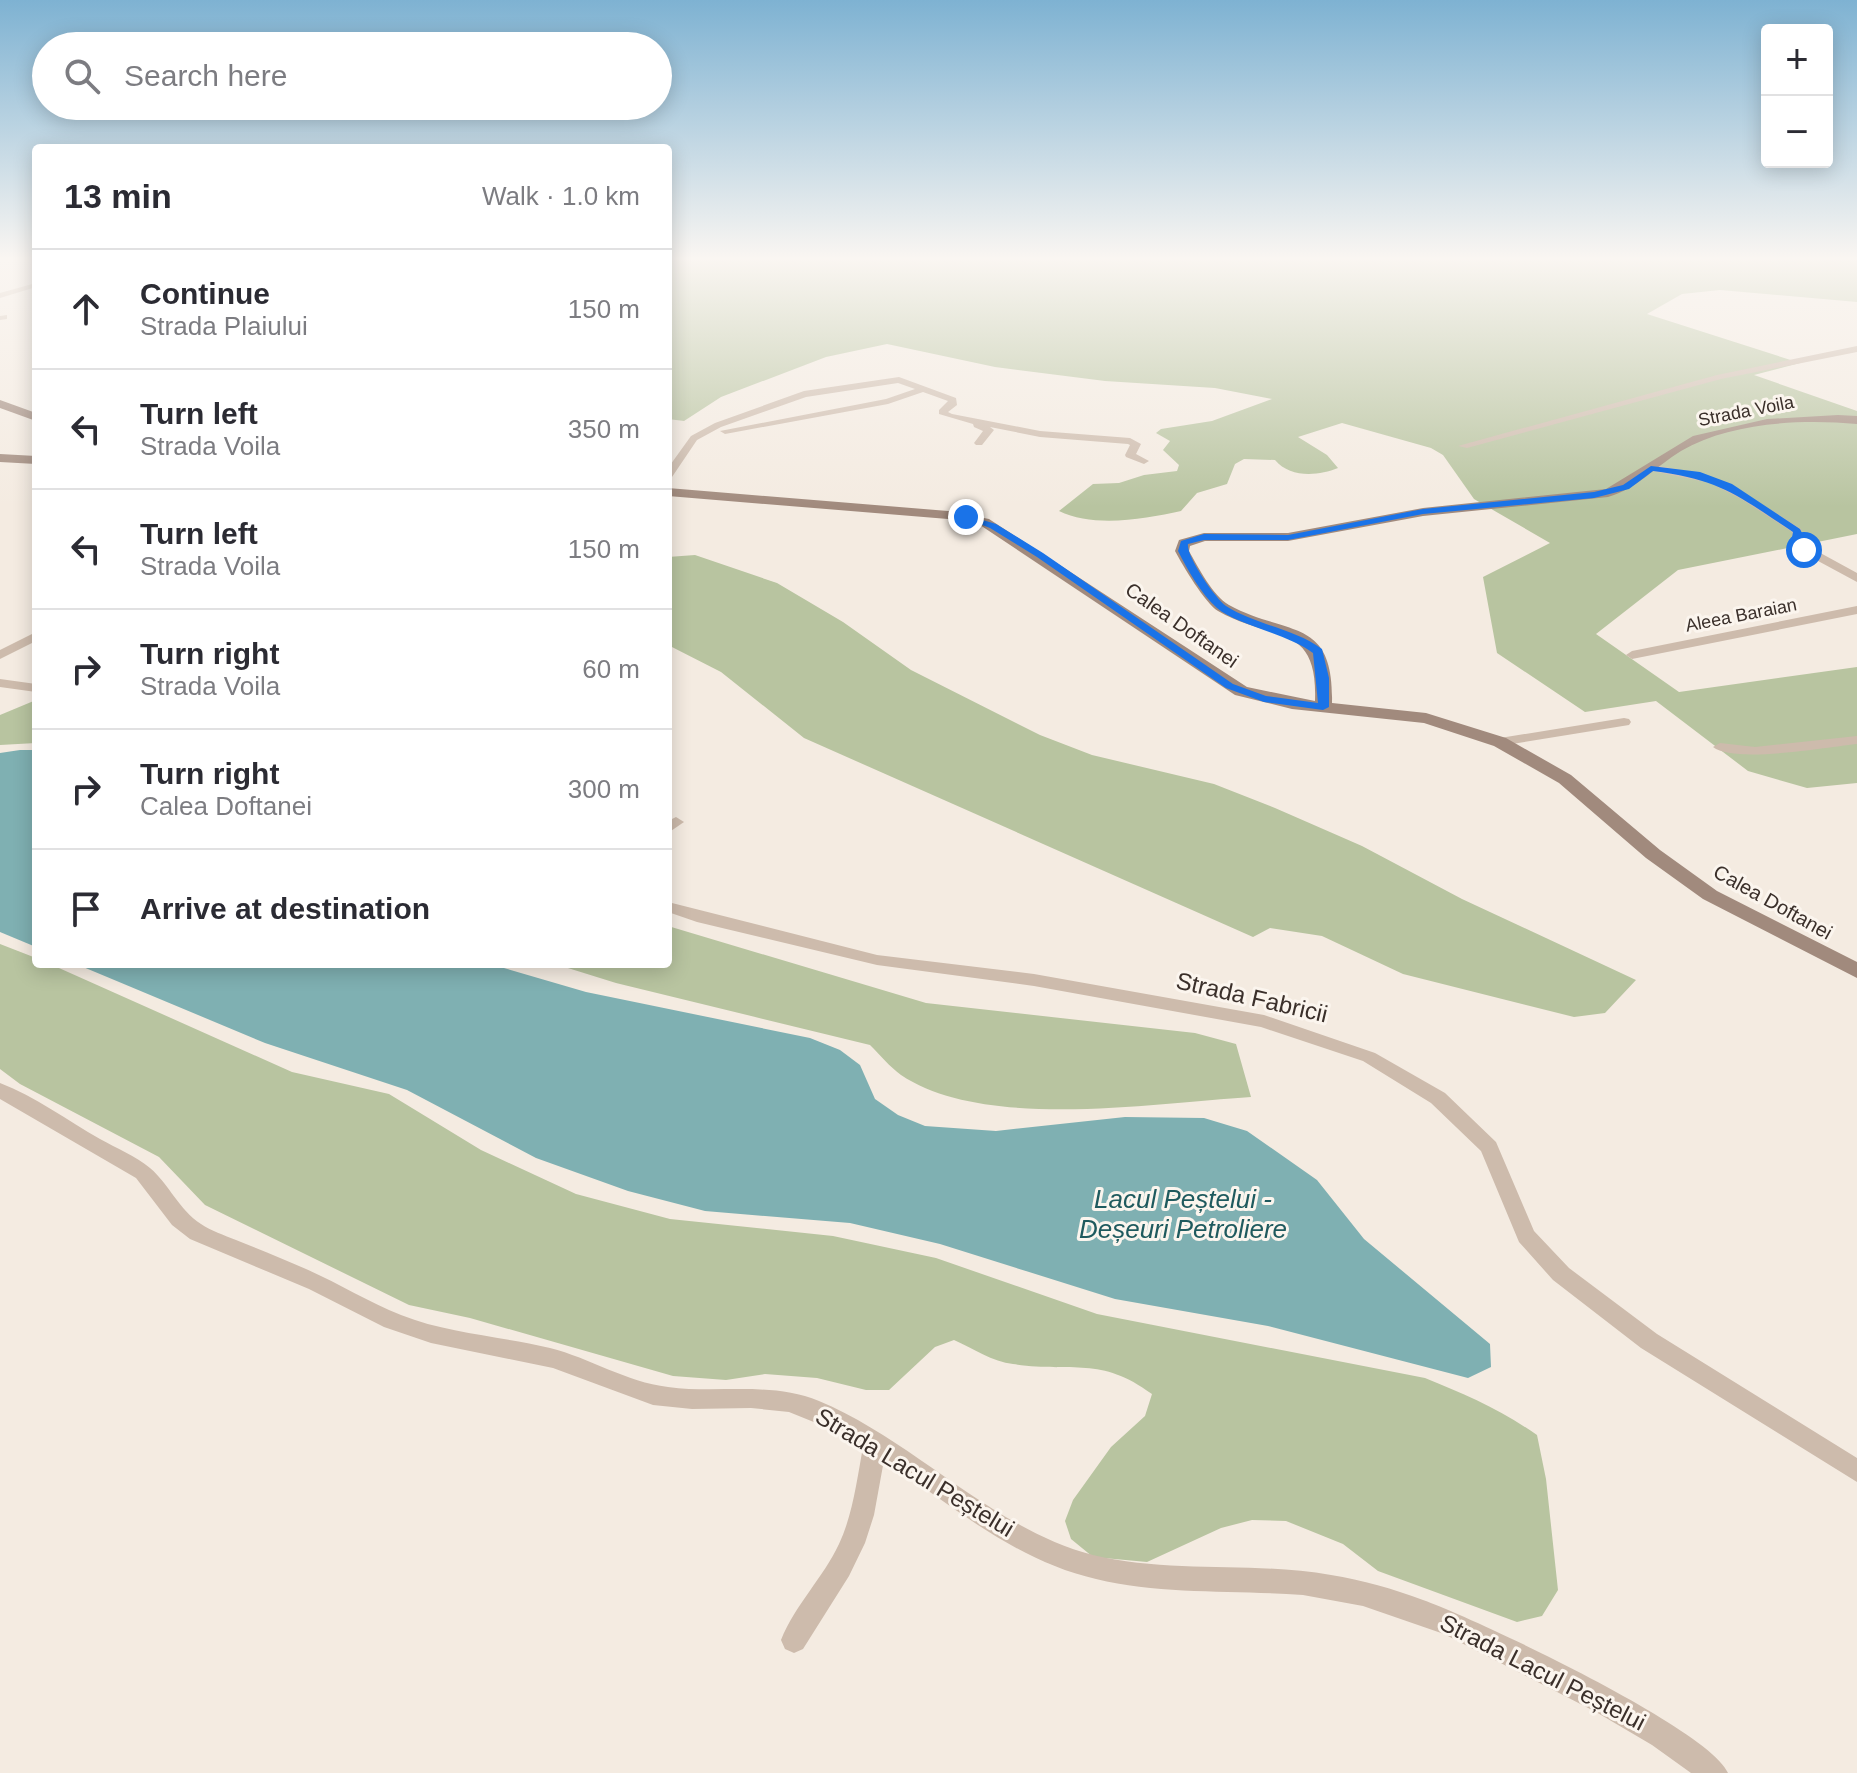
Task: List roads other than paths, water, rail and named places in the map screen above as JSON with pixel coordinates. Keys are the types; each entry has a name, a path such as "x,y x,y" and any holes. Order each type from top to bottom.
{"main road":[{"path":"0,404 32,416"},
{"name":"Strada Voila","path":"1323,707 1324,678 1318,652 1300,638 1221,607 1190,565 1182,551 1184,543 1204,537 1288,537 1423,512 1594,495 1626,487 1673,450 1708,436 1803,418 1857,420"},
{"path":"0,458 32,460"},
{"name":"Calea Doftanei","path":"672,492 948,515 984,522 1097,592 1229,686 1264,699 1426,718 1500,742 1565,779 1653,854 1710,895 1857,971"}],"street":[{"path":"1463,446 1720,377 1857,349"},
{"path":"672,468 683,448 700,435 775,403 817,391 891,380 907,382 953,400 952,405 942,412 989,430 979,443"},
{"path":"700,435 888,401 921,390"},
{"path":"949,416 1040,434 1130,441 1136,444 1130,455 1144,461"},
{"path":"731,429 760,433 767,438"},
{"path":"1651,468 1700,475 1729,486 1797,531 1798,546 1857,578"},
{"name":"Aleea Baraian","path":"1632,655 1857,610"},
{"path":"0,655 32,638"},
{"path":"0,683 32,687"},
{"path":"1500,742 1624,722"},
{"path":"1720,747 1755,751 1857,740"},
{"name":"Strada Fabricii","path":"672,908 890,963 1034,980 1264,1021 1369,1057 1438,1098 1489,1147 1526,1236 1561,1274 1649,1341 1857,1471"},
{"name":"Strada Lacul Peștelui","path":"0,1090 143,1173 179,1219 197,1233 332,1291 393,1322 433,1335 556,1359 651,1394 701,1401 774,1398 806,1406 875,1443 1031,1542 1092,1567 1214,1580 1328,1586 1383,1598 1446,1620 1633,1717 1686,1750 1714,1773"},
{"path":"794,1640 846,1556 863,1510 875,1443"}],"water":[{"path":"32,750 32,945 0,932 0,753"},
{"name":"Lacul Peștelui - Deșeuri Petroliere","path":"86,968 504,968 586,992 810,1038 840,1050 860,1065 875,1099 898,1115 925,1126 996,1131 1125,1117 1204,1118 1247,1131 1317,1180 1364,1239 1490,1344 1491,1367 1468,1378 1268,1326 1115,1299 940,1244 850,1223 705,1211 628,1191 536,1158 407,1090 265,1043"}]}
